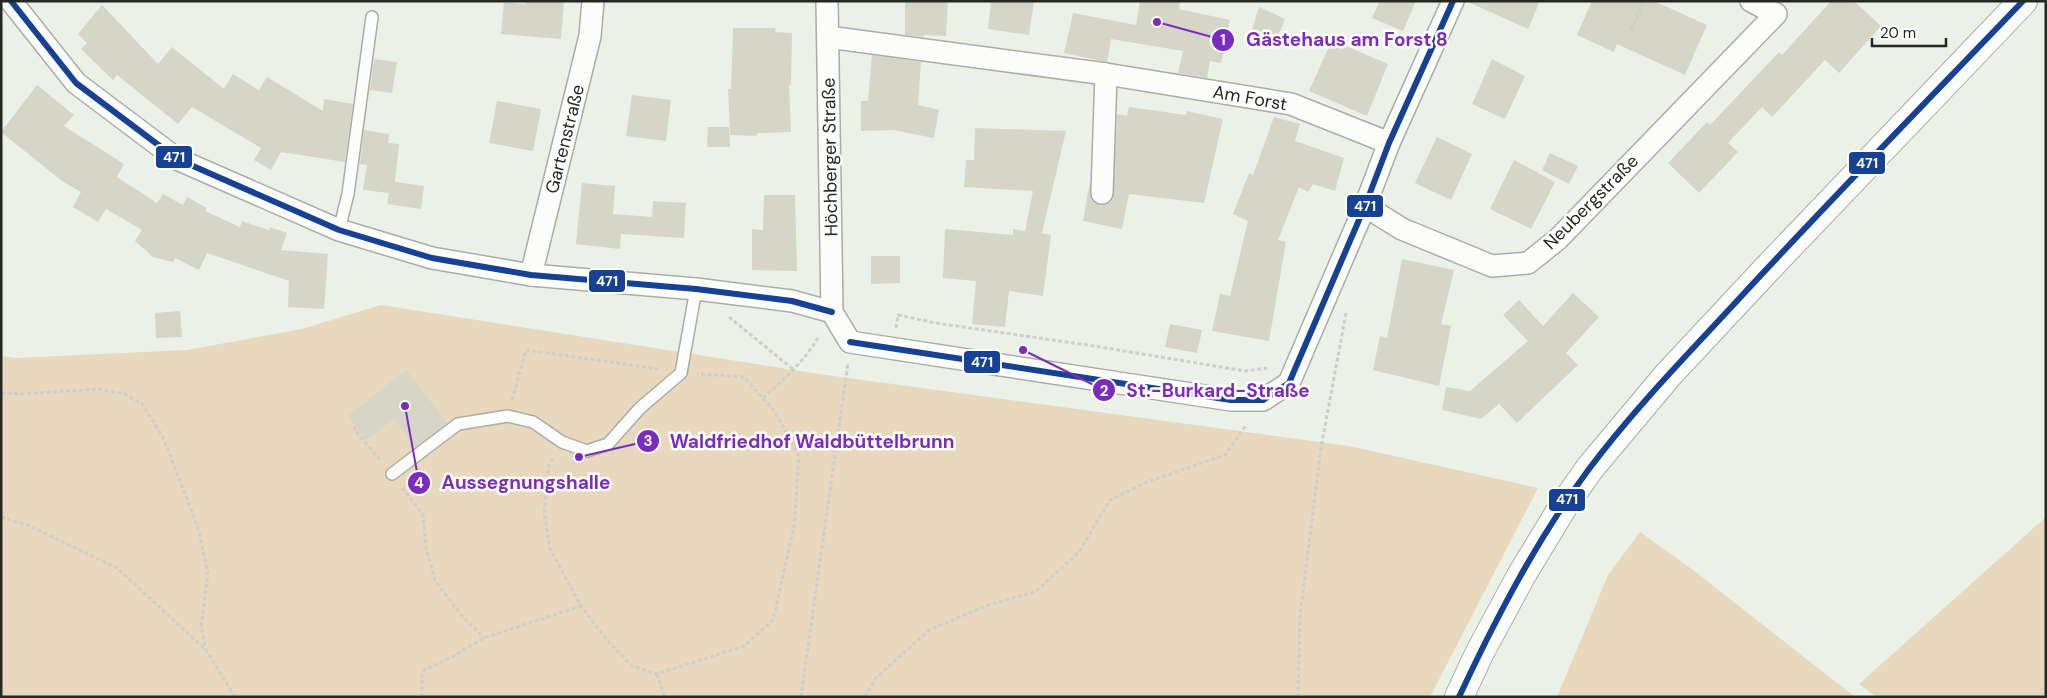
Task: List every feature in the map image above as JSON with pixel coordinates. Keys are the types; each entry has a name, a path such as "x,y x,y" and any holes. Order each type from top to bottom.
{"main road":[{"path":"1460,697 1479,654 1521,576 1564,505 1590,468 1668,375 2023,1"}],"street":[{"path":"12,1 76,83 177,159 339,230 432,258 531,275 696,289 792,301 832,312 850,342 1231,400 1263,400 1289,383 1365,206 1389,143 1453,1"},
{"name":"Gartenstraße","path":"531,275 590,36 593,1"},
{"name":"Höchberger Straße","path":"827,1 832,312"},
{"name":"Neubergstraße","path":"1751,1 1783,8"},
{"name":"Neubergstraße","path":"1365,206 1402,229 1492,266 1528,263 1558,238 1783,8"},
{"name":"Am Forst","path":"828,37 1106,74 1291,104 1389,143"},
{"path":"1102,193 1106,74"}],"lane":[{"path":"339,230 348,194 372,17"},
{"path":"392,474 458,424 508,416 533,422 562,442 587,451 608,444 640,408 681,373 696,289"}],"path":[{"path":"1631,30 1644,1"},
{"path":"1298,697 1300,615 1320,458 1346,312"},
{"path":"726,314 794,370"},
{"path":"892,348 898,315 936,323 1094,346 1245,371 1298,364"},
{"path":"801,697 850,342"},
{"path":"763,398 794,370 812,349"},
{"path":"508,416 526,350 681,373 744,376 775,412 800,456 794,527 773,620 744,646 657,674 632,666 607,640 581,606 550,548 544,513 549,466 562,442"},
{"path":"1,393 22,394 98,389 125,394 142,404 163,437 198,528 208,573 201,626 206,650"},
{"path":"865,697 876,678 929,630 988,605 1035,592 1079,552 1110,500 1147,482 1225,455 1263,400"},
{"path":"356,427 354,429 423,515 426,547 435,582 462,616 484,638"},
{"path":"1,517 30,526 117,568 206,650 235,697"},
{"path":"422,697 422,670 452,657 484,638 581,606"},
{"path":"657,674 665,697"}],"shaded area":[{"path":"381,305 826,375 1349,446 1538,488 1430,697 1,697 1,356 16,358 187,350 302,329"},
{"path":"2046,517 2046,697 1876,697 1859,684"},
{"path":"1640,532 1693,570 1855,697 1557,697 1608,575"}],"building":[{"path":"525,1 564,1 561,39 501,34 504,2 525,4"},
{"path":"905,1 948,1 946,36 924,35 923,37 905,35"},
{"path":"991,1 1034,1 1029,35 988,29"},
{"path":"1140,1 1180,1 1179,9 1230,20 1221,63 1210,61 1207,78 1178,73 1183,51 1111,39 1107,62 1064,53 1073,13 1136,25"},
{"path":"1380,1 1416,1 1403,31 1372,18"},
{"path":"1466,1 1540,1 1528,29"},
{"path":"1592,1 1654,1 1707,25 1685,75 1617,44 1614,52 1577,35"},
{"path":"1831,1 1854,1 1881,26 1839,73 1825,60 1772,117 1762,107 1728,143 1738,152 1699,193 1668,163 1707,122 1710,125 1779,52 1782,55"},
{"path":"102,5 158,64 172,47 224,89 233,74 259,90 267,77 323,111 324,99 353,104 345,162 281,152 271,170 254,160 261,148 192,107 178,124 117,75 113,80 81,49 87,43 78,34"},
{"path":"1259,7 1285,19 1277,39 1252,30"},
{"path":"733,28 776,28 775,32 792,33 791,85 789,85 791,132 758,133 756,136 730,135 728,89 731,89"},
{"path":"1332,40 1388,64 1367,116 1309,91"},
{"path":"872,55 921,62 918,105 939,110 934,138 893,130 861,131 861,101 868,101"},
{"path":"374,59 397,62 392,93 370,90"},
{"path":"1492,59 1525,76 1505,119 1472,104"},
{"path":"37,85 74,115 64,126 124,164 117,177 157,203 163,194 183,205 187,197 207,208 205,211 240,227 242,221 269,230 270,227 287,233 281,250 328,254 324,309 288,307 289,281 207,253 199,270 175,258 173,262 153,257 135,241 142,230 106,209 98,222 73,207 81,192 62,181 1,132"},
{"path":"632,95 671,100 666,141 626,136"},
{"path":"497,101 541,109 533,151 489,143"},
{"path":"1129,107 1186,115 1187,111 1223,119 1204,203 1129,194 1122,229 1083,221 1090,181 1090,193 1095,203 1108,204 1113,199 1117,114 1127,116"},
{"path":"1274,117 1300,124 1295,141 1344,158 1335,191 1313,184 1308,192 1299,187 1278,240 1286,242 1269,341 1212,331 1220,294 1230,296 1248,221 1233,214 1249,173 1253,175"},
{"path":"708,127 729,127 730,147 707,147"},
{"path":"975,128 1066,131 1042,233 1051,235 1043,296 1009,291 1005,327 972,324 976,281 943,278 945,229 1013,235 1013,229 1025,231 1033,191 964,187 966,160 974,160"},
{"path":"364,130 389,134 388,143 399,144 395,182 424,186 421,209 387,204 389,193 363,190 367,165 360,164"},
{"path":"1437,137 1472,154 1451,200 1415,183"},
{"path":"1550,153 1578,166 1569,184 1542,170"},
{"path":"1514,160 1555,182 1531,229 1490,209"},
{"path":"582,183 615,186 613,214 652,217 653,201 686,203 684,238 621,234 620,249 576,244"},
{"path":"764,195 795,195 797,271 752,270 752,229 763,230"},
{"path":"871,256 900,256 900,283 871,284"},
{"path":"1402,259 1454,270 1441,324 1451,326 1439,386 1373,370 1380,336 1387,338"},
{"path":"1573,293 1599,317 1566,353 1578,365 1517,423 1499,404 1481,419 1442,410 1446,387 1470,391 1528,341 1503,315 1519,300 1543,326"},
{"path":"180,311 182,337 156,338 155,313"},
{"path":"1170,324 1202,330 1197,353 1165,347"},
{"path":"406,370 447,423 416,447 394,419 366,440 348,416"}],"transit line":[{"name":"471","path":"11,1 76,83 177,159 339,230 432,258 531,275 696,289 792,301 832,312"},
{"name":"471","path":"1263,400 1289,383 1365,206 1389,143 1453,1"},
{"name":"471","path":"1459,697 1518,580 1535,551 1570,496 1607,445 1666,377 1782,253 2023,1"},
{"name":"471","path":"850,342 1231,400 1263,400"}],"place":[{"name":"Gästehaus am Forst 8","path":"1157,22"},
{"name":"St.-Burkard-Straße","path":"1023,350"},
{"name":"Aussegnungshalle","path":"405,406"},
{"name":"Waldfriedhof Waldbüttelbrunn","path":"579,457"}]}
